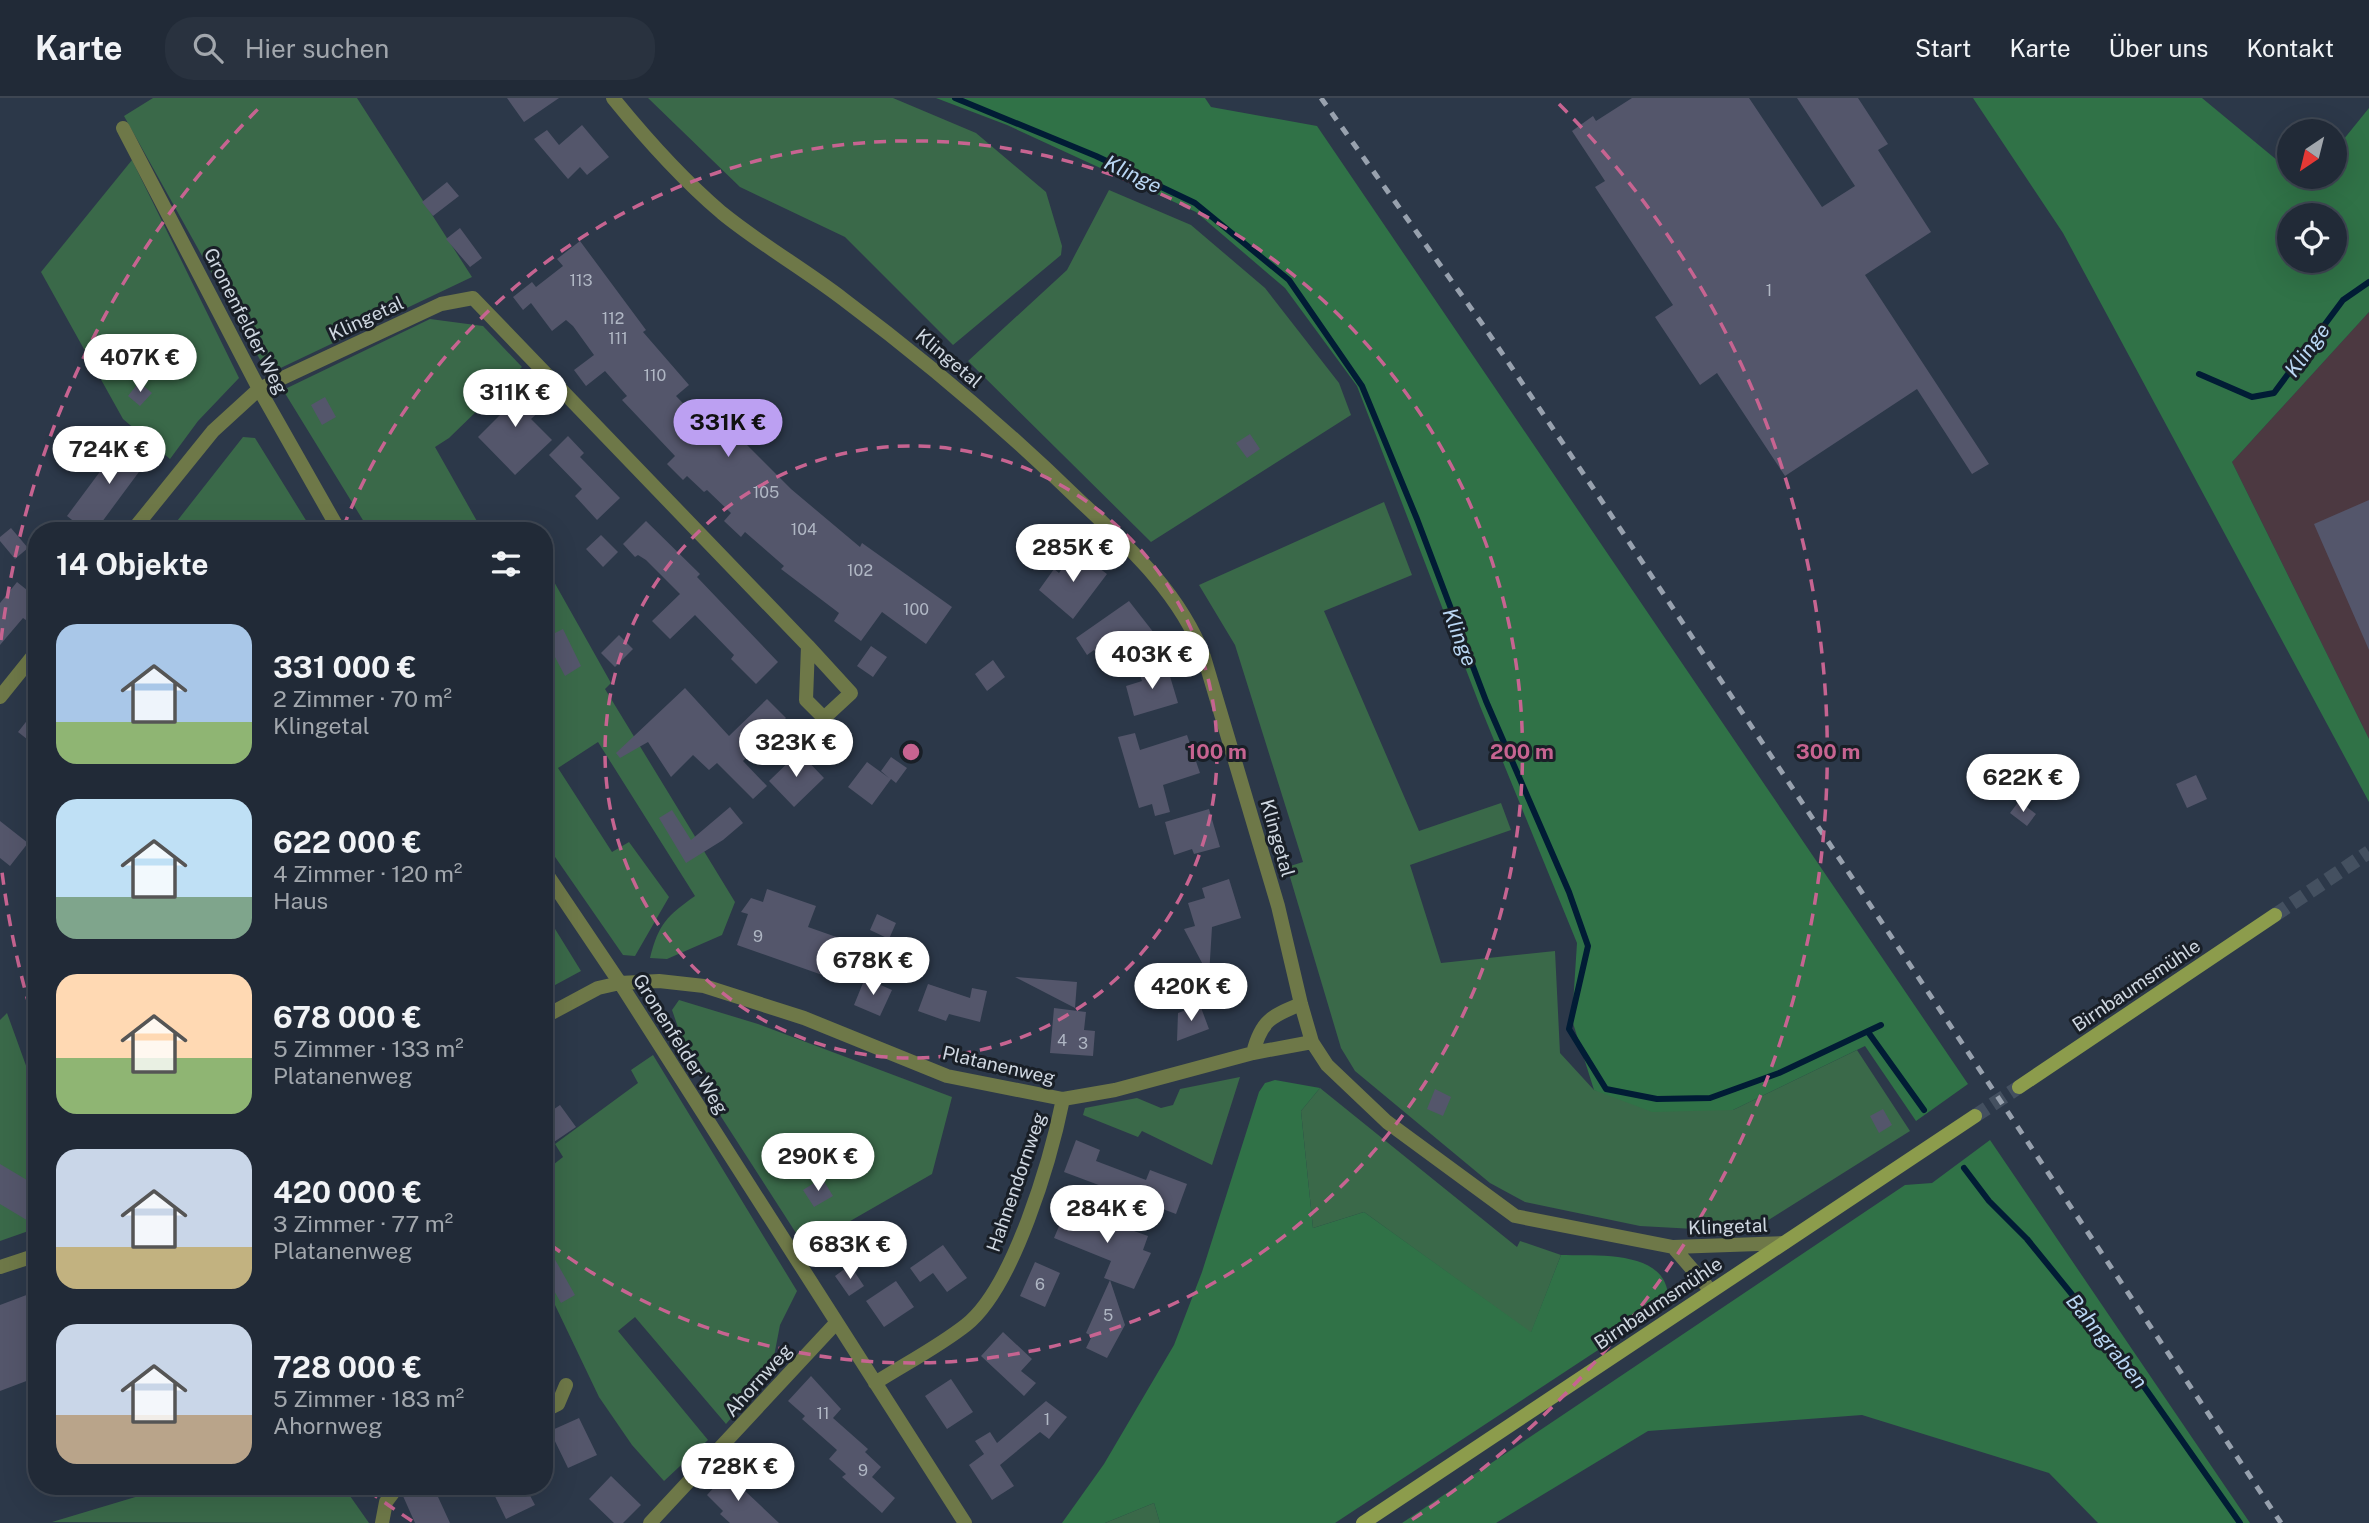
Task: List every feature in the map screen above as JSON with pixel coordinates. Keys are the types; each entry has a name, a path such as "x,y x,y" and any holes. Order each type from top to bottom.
{"main road":[{"name":"Birnbaumsmühle","path":"2019,1087 2275,915"},
{"name":"Birnbaumsmühle","path":"1363,1523 1975,1116"}],"street":[{"name":"Klingetal","path":"613,98 655,150 723,214 842,298 940,373 1052,473 1142,561 1178,604 1195,634 1208,669 1278,906 1312,1042 1326,1065 1387,1122 1515,1216 1673,1247 1784,1243"},
{"name":"Gronenfelder Weg","path":"123,128 259,389 334,522"},
{"name":"Klingetal","path":"259,389 441,304 473,298 808,646 851,692 824,718 806,700 808,646"},
{"path":"139,522 213,431 259,389"},
{"path":"0,697 28,662"},
{"name":"Gronenfelder Weg","path":"553,883 620,983 964,1523"},
{"name":"Platanenweg","path":"553,1012 598,988 620,983 659,981 704,986 804,1018 947,1076 1063,1099 1115,1090 1253,1053 1312,1042"},
{"path":"1253,1053 1259,1029 1278,1013 1301,1004"},
{"name":"Hahnendornweg","path":"875,1383 967,1324 991,1296 1019,1239 1039,1187 1063,1099"},
{"name":"Klingetal","path":"1673,1247 1711,1291"},
{"path":"0,1267 28,1258"},
{"name":"Ahornweg","path":"650,1523 836,1323"},
{"path":"553,1406 558,1404 566,1385"},
{"path":"382,1523 386,1502 391,1495"}],"shaded area":[{"path":"2369,312 2369,739 2232,462"}],"green space":[{"path":"153,98 357,98 472,277 268,374 124,116"},
{"path":"648,98 893,98 976,133 1046,192 1062,246 1061,255 953,345 845,237 740,187"},
{"path":"936,98 1205,98 1211,107 1317,126 1968,1084 1916,1121 1865,1046 1733,1110 1652,1112 1594,1090 1572,1020 1577,943 1480,706 1357,386 1285,288 1196,212 1007,125"},
{"path":"1973,98 2202,98 2277,160 2277,189 2347,189 2347,135 2369,108 2369,312 2232,462 2369,739 2369,802 2063,233"},
{"path":"132,160 239,378 198,421 170,459 123,419 41,272"},
{"path":"1109,190 1191,225 1265,288 1339,383 1351,415 1151,542 968,361 1067,270"},
{"path":"430,319 483,326 522,367 449,438 435,447 477,522 364,522 283,390"},
{"path":"243,437 255,438 307,522 176,522"},
{"path":"1384,502 1412,575 1324,611 1419,831 1501,803 1511,830 1410,865 1441,963 1555,951 1560,1053 1594,1090 1733,1110 1857,1050 1910,1131 1759,1226 1731,1231 1640,1226 1525,1202 1490,1183 1355,1071 1341,1048 1287,867 1303,862 1235,645 1199,585"},
{"path":"553,580 611,683 605,689 735,902 722,935 667,959 650,958 665,921 695,896 598,742 558,768 612,852 629,842 669,897 635,956 623,955 553,854"},
{"path":"553,926 581,971 553,986"},
{"path":"679,1000 758,1024 952,1097 932,1174 805,1247 709,1098 720,1092 681,1036 672,1010"},
{"path":"7,1013 28,1071 28,1231 0,1241 0,1020"},
{"path":"653,1055 797,1291 780,1325 771,1372 726,1424 635,1317 618,1331 708,1440 664,1481 632,1445 599,1397 553,1301 553,1165 563,1157 555,1144 638,1083 631,1070"},
{"path":"1240,1077 1212,1165 1142,1131 1138,1137 1083,1115 1085,1108 1137,1098 1161,1108 1173,1105 1180,1089"},
{"path":"1275,1080 1320,1088 1301,1111 1313,1228 1364,1212 1531,1332 1561,1255 1612,1256 1646,1265 1659,1273 1666,1286 1668,1304 1335,1523 1160,1523 1154,1503 1105,1523 1062,1523 1104,1464 1174,1345 1202,1272 1259,1092 1265,1083"},
{"path":"1320,1088 1517,1247 1520,1241 1561,1255 1531,1333 1364,1212 1313,1228 1301,1111"},
{"path":"1990,1140 2250,1523 2098,1523 2049,1473 1862,1415 1648,1431 1496,1523 1402,1523 1905,1185 1932,1183"},
{"path":"142,1495 349,1495 369,1523 52,1522"},
{"path":"1154,1503 1160,1523 1105,1523"}],"building":[{"path":"507,98 559,98 524,122"},
{"path":"1632,98 1749,98 1822,207 1855,186 1797,98 1858,98 1888,144 1878,150 1931,232 1865,275 1989,464 1972,474 1917,389 1785,476 1717,373 1700,385 1655,317 1673,305 1595,187 1605,181 1572,131 1593,116 1596,121"},
{"path":"582,125 609,157 587,175 580,167 568,179 534,139 547,130 559,145"},
{"path":"447,182 459,196 433,216 422,202"},
{"path":"460,228 482,258 470,267 446,239"},
{"path":"580,241 646,330 643,332 689,385 676,396 699,420 710,408 791,489 860,547 862,543 952,607 926,644 882,612 861,641 834,621 839,613 781,569 784,566 745,532 741,537 724,521 731,513 707,490 704,492 687,476 683,480 667,464 675,456 622,400 627,396 605,371 586,386 574,370 594,355 573,326 566,320 552,331 531,303 523,310 513,297 532,282 536,287 563,266 557,259"},
{"path":"512,378 542,409 531,419 552,440 515,475 478,437 507,408 494,395"},
{"path":"139,382 152,393 140,406 128,396"},
{"path":"325,397 336,417 322,425 311,405"},
{"path":"1250,434 1260,449 1247,458 1236,443"},
{"path":"568,436 584,453 580,457 620,498 597,520 575,496 582,489 549,455"},
{"path":"125,438 150,457 102,522 75,522 67,516"},
{"path":"2369,500 2369,650 2314,524"},
{"path":"646,521 700,574 697,577 778,662 756,684 731,659 734,655 695,615 670,639 652,621 680,594 646,560 638,555 635,557 623,544"},
{"path":"11,528 28,548 15,559 0,541 0,537"},
{"path":"601,535 618,552 603,567 586,549"},
{"path":"1075,550 1107,574 1073,619 1039,590 1054,569 1059,573"},
{"path":"17,582 28,591 28,622 23,618 0,645 0,603"},
{"path":"1129,601 1154,633 1132,649 1129,639 1101,659 1094,650 1087,655 1076,638"},
{"path":"563,629 581,666 565,676 553,653 553,634"},
{"path":"619,635 633,649 615,667 601,653"},
{"path":"871,646 887,657 873,677 857,666"},
{"path":"993,660 1005,677 987,691 975,674"},
{"path":"1166,663 1178,703 1134,716 1126,686 1142,681 1139,672"},
{"path":"685,688 729,736 767,699 786,718 743,761 767,786 753,799 717,763 709,770 693,755 671,777 648,742 620,758 616,753"},
{"path":"28,719 28,740 18,732"},
{"path":"1135,733 1140,750 1187,735 1200,773 1163,785 1170,812 1155,816 1152,804 1139,808 1118,737"},
{"path":"799,752 824,778 794,807 769,781"},
{"path":"891,757 907,768 896,783 891,779 872,805 848,787 867,762 889,778 881,771"},
{"path":"2196,775 2207,799 2187,808 2176,784"},
{"path":"2019,801 2036,814 2027,826 2010,813"},
{"path":"730,807 743,823 723,840 686,863 659,818 672,810 691,840"},
{"path":"1209,809 1220,847 1194,854 1192,849 1174,855 1165,822"},
{"path":"0,821 28,843 10,866 0,858"},
{"path":"1229,879 1241,918 1212,927 1209,976 1184,929 1195,926 1188,903 1205,898 1202,888"},
{"path":"767,889 816,906 808,927 842,939 828,977 737,945 748,914 741,912 751,898 763,902"},
{"path":"877,914 896,923 889,939 870,930"},
{"path":"1015,977 1077,982 1075,1008"},
{"path":"865,978 892,990 880,1016 854,1005"},
{"path":"1154,983 1159,997 1141,1003 1137,988"},
{"path":"928,984 970,998 972,988 987,991 980,1022 949,1014 946,1021 918,1011"},
{"path":"1200,1005 1209,1029 1177,1041 1178,1013"},
{"path":"1054,1008 1086,1012 1084,1030 1095,1031 1093,1056 1050,1053"},
{"path":"1435,1089 1451,1097 1443,1116 1427,1109"},
{"path":"560,1105 576,1127 553,1143 553,1110"},
{"path":"1883,1109 1892,1125 1879,1133 1870,1116"},
{"path":"1076,1140 1100,1150 1096,1161 1146,1180 1150,1170 1187,1184 1176,1214 1064,1172"},
{"path":"0,1164 28,1181 28,1221 0,1204"},
{"path":"822,1178 833,1196 814,1207 803,1190"},
{"path":"1067,1207 1148,1236 1143,1250 1151,1253 1134,1289 1104,1278 1111,1261 1054,1238"},
{"path":"943,1245 967,1278 947,1292 933,1273 920,1282 910,1268"},
{"path":"553,1256 575,1295 561,1303 553,1289"},
{"path":"1035,1262 1060,1273 1045,1307 1020,1296"},
{"path":"850,1265 864,1286 849,1296 835,1276"},
{"path":"1110,1280 1125,1325 1107,1358 1086,1348 1092,1336 1086,1333"},
{"path":"896,1281 914,1307 884,1327 866,1301"},
{"path":"28,1294 28,1380 0,1391 0,1305"},
{"path":"1003,1332 1032,1359 1021,1371 1036,1383 1024,1396 981,1356"},
{"path":"811,1376 841,1409 833,1418 868,1449 865,1452 881,1467 872,1477 895,1498 882,1513 842,1477 846,1474 829,1459 837,1450 802,1419 805,1416 788,1401"},
{"path":"951,1379 973,1412 947,1429 925,1396"},
{"path":"1046,1401 1067,1417 1049,1439 1040,1432 1000,1465 1014,1486 992,1500 969,1465 984,1454 975,1441 990,1432 997,1443"},
{"path":"579,1418 597,1455 568,1468 553,1437 553,1430"},
{"path":"729,1471 746,1486 743,1489 779,1523 730,1523 720,1514 723,1511 707,1495"},
{"path":"611,1476 641,1505 623,1523 614,1523 589,1499"},
{"path":"437,1495 450,1523 415,1523 403,1496"},
{"path":"494,1495 530,1495 535,1505 506,1519"}],"waterway":[{"name":"Klinge","path":"955,98 1096,156 1195,203 1289,280 1362,386 1417,519 1486,701 1569,892 1588,946 1569,1029 1606,1089 1657,1099 1710,1098 1779,1073 1881,1025"},
{"name":"Klinge","path":"2199,374 2252,397 2274,393 2343,300 2369,282"},
{"name":"Bahngraben","path":"1868,1032 1924,1110"},
{"name":"Bahngraben","path":"1964,1168 1989,1201 2027,1239 2126,1361 2240,1523"}],"tunnel":[{"path":"2275,915 2369,852"},
{"path":"1975,1116 2019,1087"}],"railway":[{"path":"1321,98 1483,325 1591,485 2281,1523"}]}
